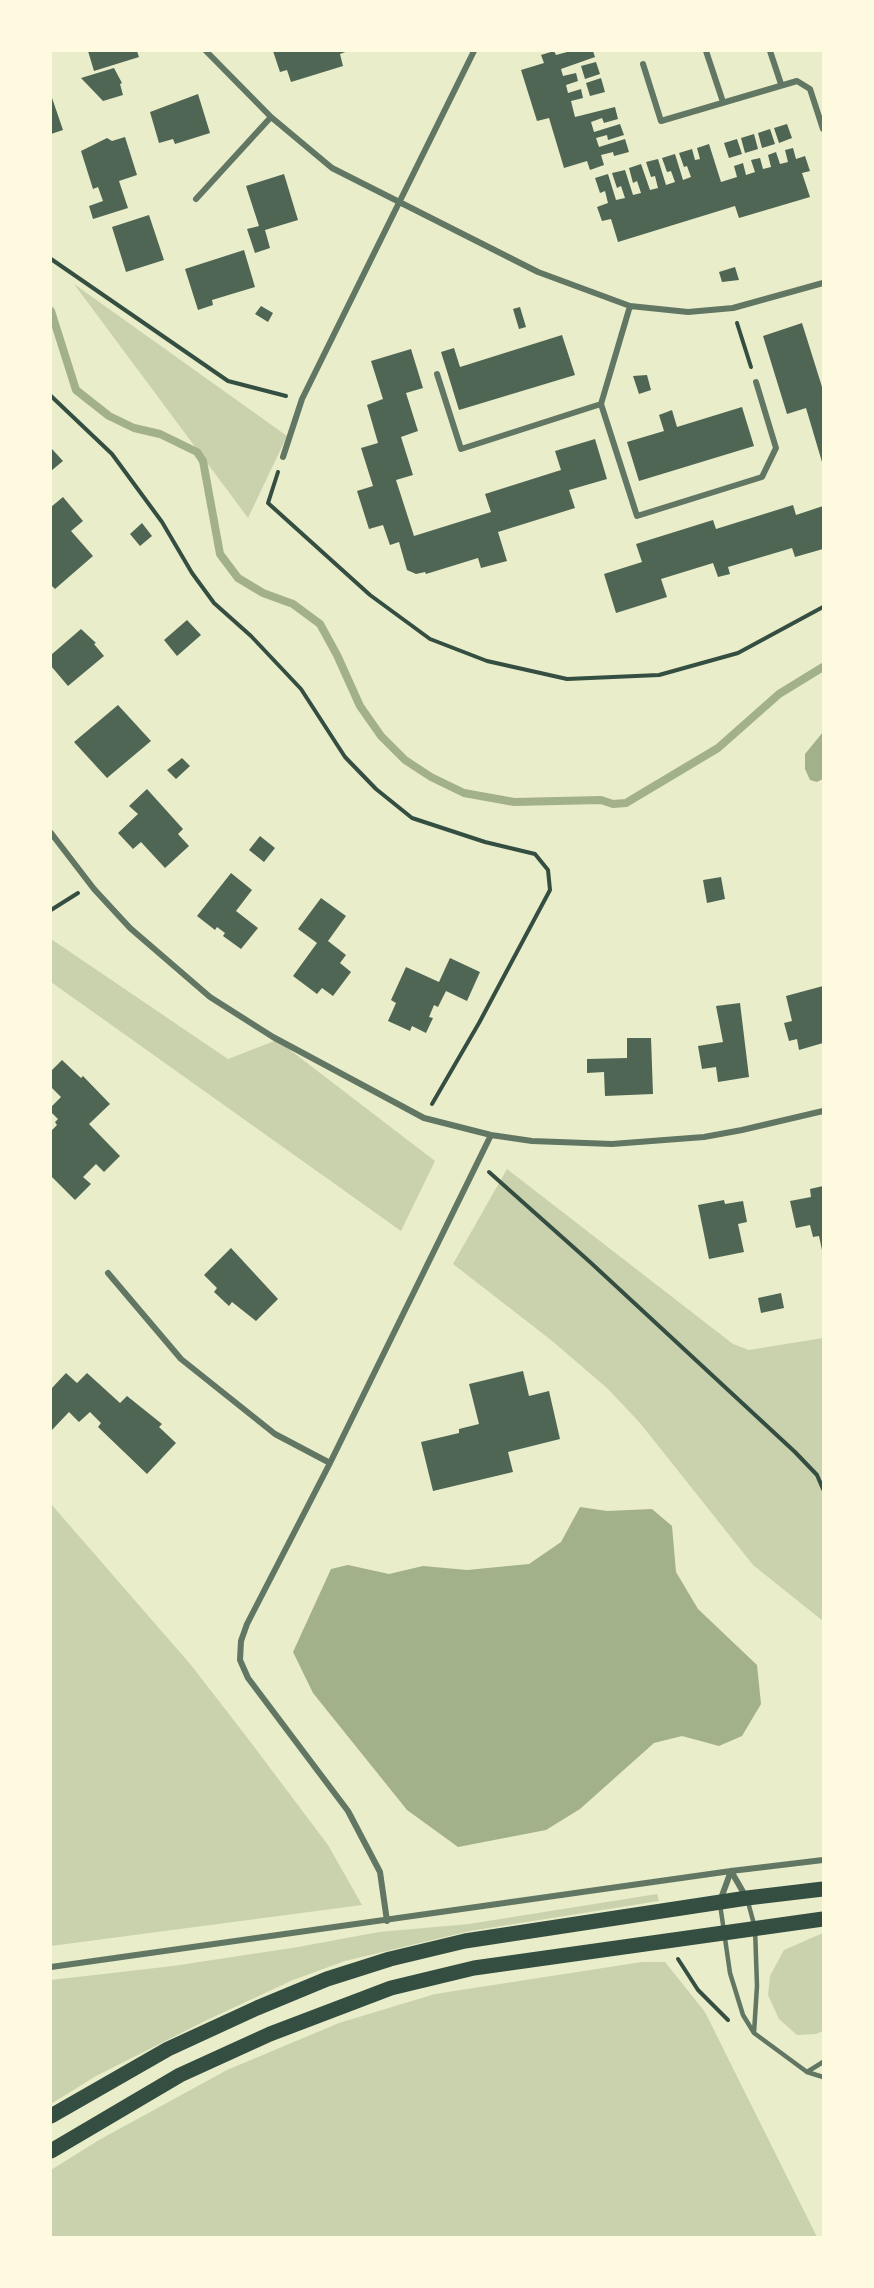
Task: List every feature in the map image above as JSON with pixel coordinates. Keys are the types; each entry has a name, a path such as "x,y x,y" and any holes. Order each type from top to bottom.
{"main road":[{"path":"51,2116 168,2049 327,1979 465,1941 747,1898 823,1889"},
{"path":"51,2151 180,2075 270,2034 391,1988 474,1968 823,1919"}],"street":[{"path":"206,51 271,117 332,168 399,204 538,272 630,306 688,312 733,308 823,283"},
{"path":"283,457 302,399 474,51"},
{"path":"706,51 723,102"},
{"path":"770,51 781,84"},
{"path":"643,64 661,121 797,81 810,89 823,129"},
{"path":"196,199 271,117"},
{"path":"630,306 601,404 637,516 762,477 776,448 756,382"},
{"path":"437,374 461,449 601,404"},
{"path":"51,833 90,885 138,935 210,998 273,1037 424,1118 490,1135 570,1144 631,1142 742,1130 823,1111"},
{"path":"387,1921 380,1872 348,1811 259,1694 240,1660 241,1641 247,1624 330,1463 490,1135"},
{"path":"108,1273 181,1359 275,1434 330,1463"},
{"path":"51,1967 823,1860"},
{"path":"731,1871 747,1898"},
{"path":"720,1902 731,1871"}],"lane":[{"path":"747,1898 755,1929 758,1986 754,2033"},
{"path":"720,1902 730,1973 742,2015 754,2033 807,2072 823,2077"},
{"path":"807,2072 823,2062"}],"path":[{"path":"51,259 228,381 302,399"},
{"path":"733,308 756,382"},
{"path":"51,396 112,454 162,522 192,573 214,603 251,636 301,689 345,757 376,789 412,818 485,842 535,854 548,870 550,890 479,1023 424,1118"},
{"path":"283,457 268,503 370,595 430,639 487,661 567,679 660,675 738,652 823,607"},
{"path":"51,910 90,885"},
{"path":"476,1162 590,1262 786,1444 817,1475 823,1489"},
{"path":"675,1939 679,1962 698,1990 735,2025 754,2033"}],"shaded area":[{"path":"74,284 287,436 248,518"},
{"path":"823,732 823,779 817,782 810,780 805,769 805,754"},
{"path":"51,939 228,1059 277,1040 435,1161 401,1231 51,982"},
{"path":"507,1169 733,1344 749,1350 823,1338 823,1621 753,1565 640,1423 608,1389 551,1340 453,1264"},
{"path":"51,1504 191,1665 328,1845 362,1905 51,1946"},
{"path":"580,1507 607,1511 652,1509 672,1526 676,1572 698,1609 757,1665 761,1704 742,1736 719,1746 682,1736 654,1743 580,1809 546,1830 458,1847 407,1810 313,1693 293,1652 331,1569 348,1565 389,1574 423,1566 467,1570 529,1564 561,1542"},
{"path":"657,1894 659,1901 470,1931 345,1961 293,1980 207,2020 96,2076 51,2104 51,1980 173,1966 379,1932 469,1924"},
{"path":"823,1933 823,2031 816,2034 797,2035 779,2019 768,1995 770,1976 784,1950"},
{"path":"642,1962 665,1962 705,2012 817,2237 51,2237 51,2170 99,2140 227,2070 339,2023 435,1994"}],"building":[{"path":"88,51 137,51 139,57 94,71"},
{"path":"273,51 348,51 340,54 343,66 291,82 287,70 280,72"},
{"path":"554,51 556,55 571,51 593,51 595,57 561,69 563,76 576,73 578,81 566,85 568,93 581,89 583,98 571,101 575,117 615,107 618,119 604,123 602,118 591,122 594,132 620,124 624,135 608,140 607,135 596,138 599,147 625,139 629,152 614,156 613,152 601,155 604,165 590,170 587,161 564,168 549,118 537,121 521,70 544,63 541,55"},
{"path":"596,62 600,74 585,79 581,66"},
{"path":"114,68 122,83 120,84 123,95 103,101 81,78"},
{"path":"601,78 605,92 590,96 586,83"},
{"path":"198,94 210,133 175,144 173,139 159,143 150,112"},
{"path":"51,95 63,130 51,134"},
{"path":"787,124 792,138 779,143 774,128"},
{"path":"770,129 775,144 762,148 758,133"},
{"path":"754,134 758,149 745,153 741,138"},
{"path":"125,137 137,175 119,181 128,208 93,219 89,206 103,201 98,187 93,189 81,151 107,138 112,141"},
{"path":"737,139 742,154 729,158 724,143"},
{"path":"709,144 721,182 737,177 734,166 743,163 746,175 755,172 751,160 760,158 763,169 771,167 768,155 776,152 780,164 788,162 785,150 793,148 796,159 805,156 810,171 802,173 810,197 739,218 735,206 618,242 611,219 602,221 597,207 608,203 605,191 600,193 595,178 608,174 616,200 625,198 621,186 617,188 612,173 625,170 633,195 641,193 637,181 633,183 629,168 641,164 650,190 658,188 655,176 651,177 646,162 658,159 666,185 675,182 671,171 667,172 662,158 675,154 683,180 691,177 679,153 692,149 695,160 700,159 697,148"},
{"path":"284,174 298,220 265,230 270,248 255,253 247,229 259,226 246,186"},
{"path":"149,215 164,260 126,272 112,227"},
{"path":"244,250 255,287 212,300 213,305 198,310 185,269"},
{"path":"735,267 739,280 722,282 719,272"},
{"path":"261,306 273,313 268,322 255,314"},
{"path":"520,307 526,327 519,329 513,309"},
{"path":"802,323 823,390 822,462 806,408 787,414 763,336"},
{"path":"562,335 575,375 459,410 441,352 454,348 460,367"},
{"path":"411,349 423,388 406,393 418,431 401,437 413,475 396,480 414,536 491,512 485,494 561,470 555,451 595,439 607,479 569,490 575,508 498,532 507,561 481,568 478,558 426,574 425,572 416,574 407,570 399,542 390,545 383,525 369,529 357,491 373,486 361,448 378,443 367,405 383,399 371,361"},
{"path":"647,375 651,390 639,394 633,376"},
{"path":"742,407 754,446 639,481 627,442 664,431 659,415 672,410 677,427"},
{"path":"52,449 63,461 51,471 51,451"},
{"path":"63,497 83,521 71,531 93,556 55,589 51,585 51,507"},
{"path":"793,505 796,515 823,506 823,549 795,557 792,548 728,567 730,574 718,577 713,563 661,579 667,597 616,613 604,574 642,562 636,544 713,520 716,529"},
{"path":"142,523 152,536 140,546 130,534"},
{"path":"187,620 201,635 177,656 164,640"},
{"path":"81,629 96,643 94,644 104,656 68,686 51,666 51,655"},
{"path":"118,705 151,741 107,778 74,742"},
{"path":"182,758 190,766 176,779 167,770"},
{"path":"147,789 183,829 178,834 189,846 165,868 141,842 133,849 118,833 138,814 129,806"},
{"path":"260,836 275,848 264,862 249,850"},
{"path":"231,873 252,890 236,911 258,928 241,949 223,936 225,933 217,927 215,930 197,916"},
{"path":"721,877 725,899 707,903 703,880"},
{"path":"321,898 346,916 328,941 346,955 340,963 351,972 333,996 322,988 317,994 293,976 317,943 298,929"},
{"path":"450,958 480,972 467,1001 446,991 438,1007 434,1005 429,1017 433,1018 426,1033 412,1026 410,1031 388,1021 396,1003 391,1000 406,967 439,982"},
{"path":"823,986 823,1043 799,1050 797,1039 789,1041 784,1023 792,1021 786,996"},
{"path":"740,1003 749,1077 718,1082 716,1067 702,1069 698,1046 723,1042 716,1006"},
{"path":"627,1038 651,1038 653,1094 605,1096 604,1072 587,1073 587,1059 627,1058"},
{"path":"62,1060 81,1078 83,1076 110,1104 89,1124 120,1156 104,1172 96,1164 83,1177 91,1184 75,1200 51,1176 51,1131 57,1125 55,1122 58,1119 51,1112 51,1107 61,1097 51,1087 51,1071"},
{"path":"823,1186 822,1250 819,1236 813,1237 810,1225 796,1228 790,1201 811,1197 810,1189"},
{"path":"724,1200 725,1204 743,1201 747,1222 738,1224 744,1252 709,1259 698,1205"},
{"path":"231,1248 278,1299 256,1321 232,1302 229,1306 214,1292 217,1288 204,1275"},
{"path":"781,1293 784,1308 761,1313 758,1298"},
{"path":"523,1371 529,1396 549,1391 560,1439 508,1452 513,1472 433,1491 421,1442 459,1433 459,1429 479,1424 469,1384"},
{"path":"66,1373 77,1383 87,1373 120,1403 127,1396 162,1424 159,1427 176,1443 147,1474 98,1427 101,1423 90,1412 79,1422 69,1412 51,1431 51,1389"}],"waterway":[{"path":"51,311 76,390 109,416 134,428 160,434 197,452 203,461 220,554 238,578 263,593 293,604 320,624 360,706 381,736 405,760 431,777 464,793 514,802 601,800 613,804 626,803 718,748 779,694 823,667"}]}
